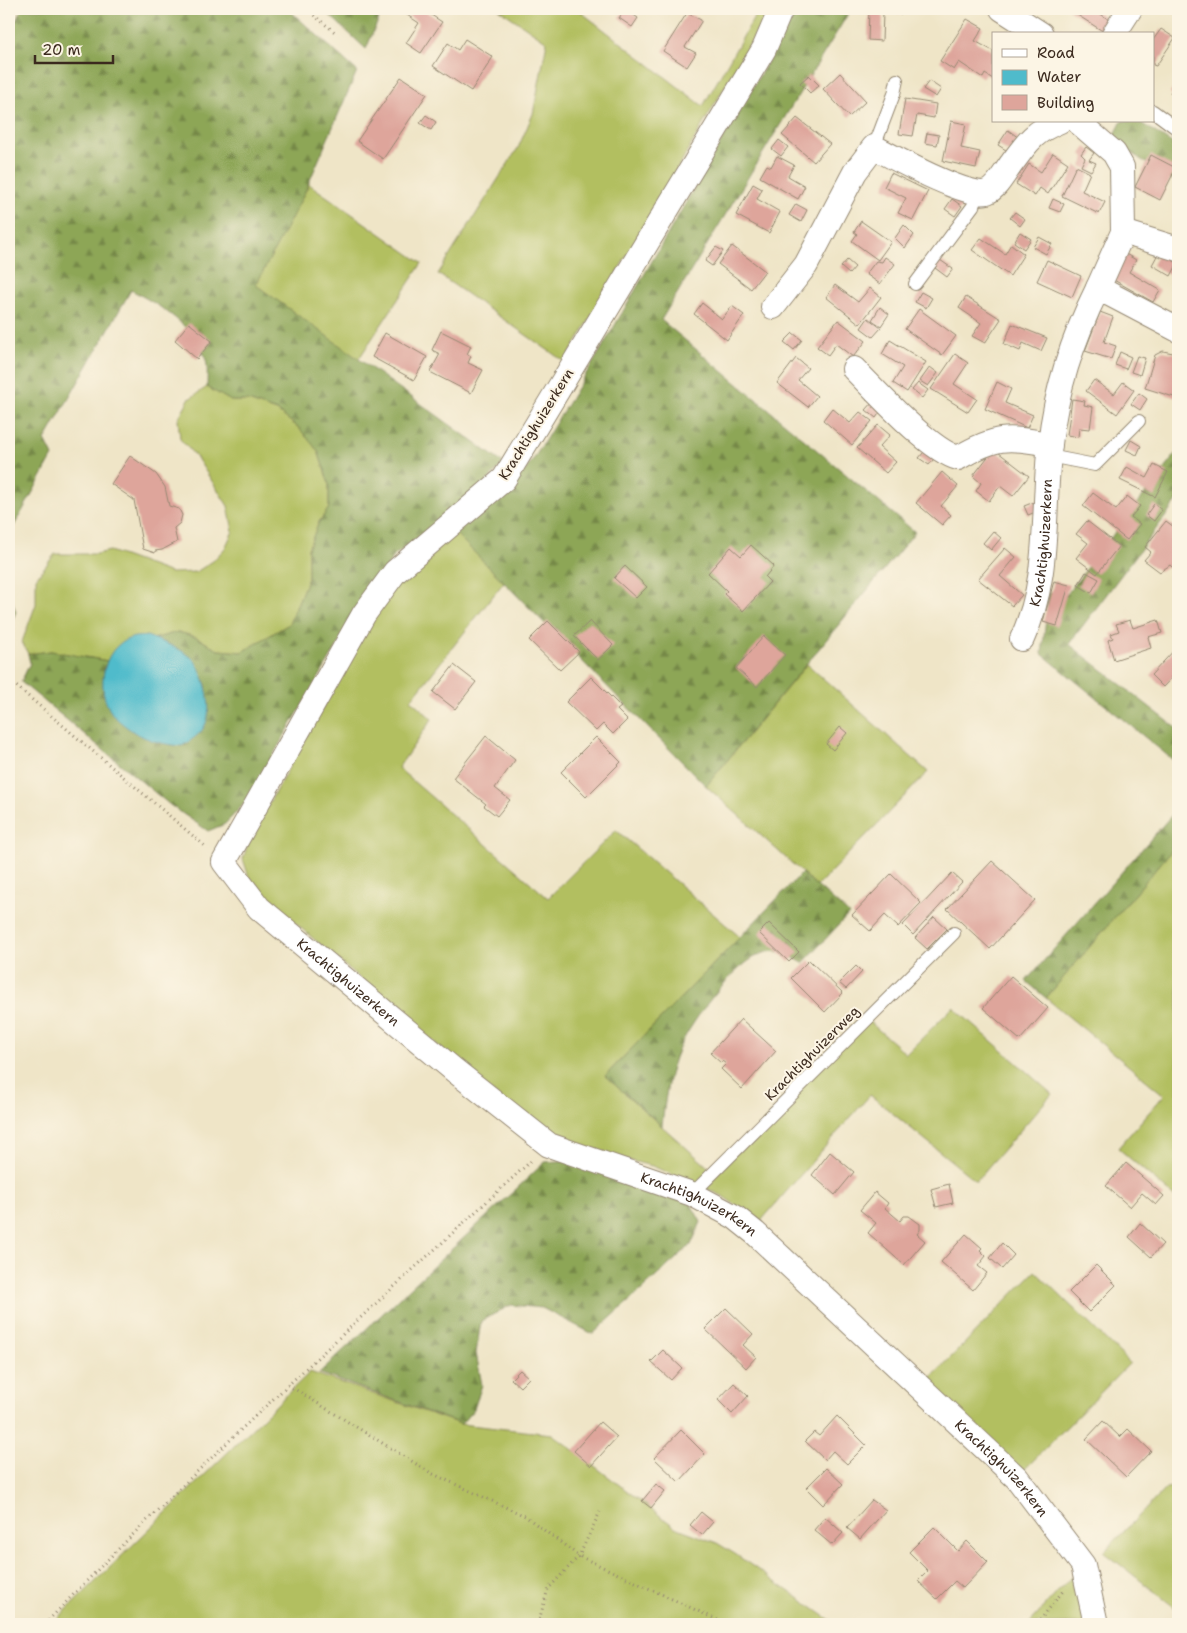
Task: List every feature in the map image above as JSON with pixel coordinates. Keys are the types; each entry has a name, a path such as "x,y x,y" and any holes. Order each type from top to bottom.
{"street":[{"name":"Krachtighuizerkern","path":"781,9 764,49 504,479 395,572 364,614 224,862 258,908 454,1070 549,1145 692,1194 734,1217 755,1233 1017,1478 1083,1565 1096,1624"},
{"path":"1002,9 1038,32"},
{"path":"1115,32 1130,9"},
{"path":"773,307 806,265 855,172 874,147 923,173 977,194 988,192 995,186 1027,143 1042,128 1057,122"},
{"name":"Krachtighuizerkern","path":"1022,639 1036,606 1043,555 1049,450 1068,359 1082,320 1123,232 1122,167 1114,153 1078,122"},
{"path":"1123,232 1178,249"},
{"path":"1098,288 1178,330"},
{"path":"854,369 896,412 946,454 958,458 982,443 1009,437 1049,450"}],"lane":[{"path":"874,147 894,94 897,80"},
{"path":"1154,112 1176,128"},
{"path":"915,284 973,206 977,194"},
{"path":"1049,450 1095,465 1139,421"},
{"name":"Krachtighuizerweg","path":"692,1194 954,934"}],"path":[{"path":"306,9 336,33"},
{"path":"9,680 224,862"},
{"path":"45,1624 288,1385 549,1145"},
{"path":"288,1385 431,1473 525,1516 579,1556 726,1624"},
{"path":"538,1624 548,1589 579,1556 600,1512"},
{"path":"1037,1624 1083,1565"}],"green space":[{"path":"22,9 288,9 357,71 304,194 256,285 503,463 475,496 395,555 369,593 244,804 225,824 208,831 170,805 21,682 30,663 28,654 51,651 108,661 103,669 204,728 208,712 206,684 169,644 153,639 178,632 196,637 218,650 242,652 289,624 308,578 308,549 319,522 329,508 329,484 318,451 299,428 277,411 248,401 231,401 207,387 206,360 194,337 175,318 153,302 131,290 45,440 53,456 9,535 9,33"},
{"path":"323,9 383,9 366,49"},
{"path":"499,9 577,9 703,106 759,9 770,9 565,362 438,274 518,148 533,114 547,42"},
{"path":"798,9 851,9 661,320 915,532 706,786 454,532 515,483 533,460 600,351"},
{"path":"1121,122 1140,122 1178,147 1178,183 1120,146 1113,138"},
{"path":"309,184 422,263 358,360 256,285"},
{"path":"207,387 231,401 248,401 277,411 299,428 318,451 329,484 329,508 319,522 308,549 308,578 289,624 242,652 218,650 196,637 178,632 153,639 147,636 114,651 108,661 51,651 28,654 22,642 36,604 36,578 55,554 96,554 110,551 171,573 196,572 213,561 225,548 233,531 228,506 197,458 180,439 178,419 189,399"},
{"path":"1178,451 1178,500 1069,644 1178,729 1178,764 1042,654 1049,592 1061,602"},
{"path":"454,532 504,582 411,700 432,719 398,768 548,898 616,830 740,937 605,1076 716,1174 864,1017 906,1054 953,1007 1052,1094 976,1181 870,1095 760,1222 721,1195 652,1166 586,1150 519,1115 252,886 243,859 250,837 380,605 407,568"},
{"path":"9,590 16,612 9,627"},
{"path":"807,664 928,772 817,886 706,786"},
{"path":"1178,808 1178,843 1046,998 1026,981"},
{"path":"1178,843 1178,1200 1118,1148 1164,1095 1046,998"},
{"path":"802,873 849,914 803,963 780,952 764,953 752,959 727,980 704,1008 679,1048 672,1067 662,1126 605,1076"},
{"path":"570,1160 691,1204 701,1222 691,1245 593,1334 542,1308 511,1305 481,1321 476,1353 482,1385 474,1409 461,1424 319,1373 545,1162"},
{"path":"1035,1271 1130,1363 1021,1473 926,1383"},
{"path":"310,1372 460,1424 552,1434 675,1527 717,1543 836,1624 52,1624"},
{"path":"1178,1486 1178,1610 1104,1552 1166,1488"},
{"path":"1080,1567 1086,1624 1029,1624"}],"water":[{"path":"147,636 172,646 191,657 199,668 206,685 209,704 207,722 199,734 182,746 155,741 139,735 116,718 109,709 105,698 104,674 112,651 121,643 131,638"}],"building":[{"path":"406,9 422,9 442,22 421,53 406,43 419,23 404,13"},
{"path":"625,9 638,18 632,27 619,18"},
{"path":"869,9 902,9 902,14 883,13 882,41 868,40"},
{"path":"1068,9 1093,9 1111,21 1104,32"},
{"path":"687,13 701,20 701,22 685,47 696,53 687,67 663,51"},
{"path":"967,19 983,28 975,41 992,50 992,78 985,74 983,78 959,62 954,70 940,61"},
{"path":"1161,29 1175,38 1156,66 1154,65 1154,39"},
{"path":"465,39 493,57 471,91 433,66 448,43 458,50"},
{"path":"840,73 866,101 849,117 823,89"},
{"path":"809,75 819,85 810,93 800,83"},
{"path":"401,77 427,94 383,159 357,141"},
{"path":"1178,80 1178,99 1170,93"},
{"path":"929,81 941,89 936,97 923,89"},
{"path":"905,99 936,104 934,118 917,115 913,136 899,134"},
{"path":"426,115 436,122 431,130 420,123"},
{"path":"797,118 830,144 814,162 782,135"},
{"path":"951,121 966,124 961,148 980,152 976,168 943,161"},
{"path":"1008,130 1019,138 1009,152 998,145"},
{"path":"927,133 939,135 937,145 925,143"},
{"path":"779,140 788,147 781,156 772,149"},
{"path":"1086,147 1094,153 1089,160 1096,163 1091,171 1081,166 1085,158 1081,154"},
{"path":"1053,153 1068,163 1048,194 1040,188 1035,196 1016,184 1029,164 1041,172"},
{"path":"1151,155 1176,168 1160,200 1135,187"},
{"path":"777,156 794,165 788,176 805,186 798,199 760,177 767,165 771,167"},
{"path":"1076,166 1090,173 1082,191 1105,202 1099,214 1062,196"},
{"path":"891,173 928,191 913,220 898,213 906,198 884,187"},
{"path":"753,184 762,189 757,199 780,212 769,233 736,215"},
{"path":"952,199 962,206 955,216 945,209"},
{"path":"1053,199 1064,204 1060,212 1049,208"},
{"path":"796,204 807,210 801,222 789,215"},
{"path":"1015,212 1025,219 1020,226 1010,218"},
{"path":"861,221 891,242 878,260 852,241 857,234 854,232"},
{"path":"904,225 914,235 905,248 895,238"},
{"path":"1020,232 1031,239 1024,249 1014,242"},
{"path":"1039,237 1052,244 1046,254 1033,247"},
{"path":"981,238 1005,254 1011,244 1024,254 1010,276 972,250"},
{"path":"732,246 765,271 751,289 718,264"},
{"path":"716,247 723,251 712,266 705,261"},
{"path":"1159,252 1178,263 1171,276 1152,265"},
{"path":"1124,253 1136,260 1129,272 1160,290 1153,302 1112,279"},
{"path":"885,257 895,264 880,284 866,274 876,261 882,262"},
{"path":"847,260 855,267 849,274 841,267"},
{"path":"940,260 953,269 947,277 935,268"},
{"path":"1047,260 1081,276 1072,297 1037,281"},
{"path":"835,285 858,302 870,288 881,297 860,324 826,297"},
{"path":"921,292 932,298 926,308 915,302"},
{"path":"966,297 1001,319 985,343 972,336 981,323 959,308"},
{"path":"702,303 722,319 732,306 744,315 727,340 694,314"},
{"path":"880,307 889,314 881,326 872,320"},
{"path":"919,309 956,336 942,355 905,329"},
{"path":"1100,312 1113,317 1104,342 1116,346 1111,359 1085,351"},
{"path":"868,318 881,328 873,337 861,328"},
{"path":"838,320 866,341 853,357 836,344 828,355 817,347"},
{"path":"189,323 212,341 197,359 175,340"},
{"path":"1012,324 1047,338 1041,351 1023,343 1020,351 1004,344"},
{"path":"441,331 471,346 467,354 471,356 468,363 483,370 471,393 430,372 440,354 432,350"},
{"path":"385,333 427,357 414,380 372,357"},
{"path":"793,333 802,340 794,350 784,342"},
{"path":"890,340 926,362 907,392 893,383 903,367 882,354"},
{"path":"1163,351 1178,354 1177,398 1145,388 1155,355"},
{"path":"1120,352 1131,357 1126,369 1115,365"},
{"path":"955,354 968,363 954,384 977,399 968,412 931,389"},
{"path":"1137,356 1145,358 1140,375 1131,372"},
{"path":"796,358 808,368 798,380 817,396 808,407 777,383"},
{"path":"930,367 938,373 928,386 920,381"},
{"path":"1094,380 1114,394 1123,382 1134,390 1117,414 1086,391"},
{"path":"997,382 1011,389 1005,403 1033,415 1027,428 985,409"},
{"path":"918,383 928,390 922,398 912,390"},
{"path":"1139,393 1147,399 1140,410 1131,404"},
{"path":"1072,399 1085,401 1084,405 1093,407 1090,429 1079,428 1078,437 1067,435"},
{"path":"874,401 883,408 876,418 866,410"},
{"path":"832,408 850,423 860,412 872,421 852,445 823,420"},
{"path":"878,425 890,435 879,447 896,462 886,473 857,448"},
{"path":"1131,440 1141,446 1137,455 1126,450"},
{"path":"928,447 937,455 929,465 919,458"},
{"path":"994,449 1029,476 1013,496 1000,486 989,501 976,491 981,483 973,476"},
{"path":"130,456 156,474 165,487 169,506 179,509 182,515 180,523 174,528 177,542 162,550 155,551 155,553 143,549 134,500 111,484"},
{"path":"1154,465 1168,472 1155,497 1120,480 1127,467 1147,478"},
{"path":"942,472 958,486 941,506 951,515 942,525 916,503"},
{"path":"1093,493 1116,510 1127,496 1140,506 1131,517 1140,524 1127,540 1083,506"},
{"path":"1037,501 1041,510 1028,515 1024,506"},
{"path":"1154,504 1162,510 1154,521 1146,515"},
{"path":"1087,521 1119,546 1097,574 1076,558 1088,543 1076,534"},
{"path":"1166,521 1178,530 1178,554 1175,558 1178,562 1173,568 1170,565 1160,572 1144,560 1151,552 1145,547"},
{"path":"993,531 1001,538 991,550 983,543"},
{"path":"751,545 774,566 765,577 770,582 743,611 724,594 727,591 708,573 731,547 741,556"},
{"path":"1005,548 1016,557 1000,576 1022,595 1012,606 978,579"},
{"path":"625,566 647,587 636,598 614,578"},
{"path":"1086,572 1099,579 1091,593 1078,585"},
{"path":"1054,581 1069,585 1057,626 1043,622"},
{"path":"1130,620 1133,628 1158,620 1162,633 1148,637 1151,648 1114,660 1108,640 1113,638 1111,634 1119,631 1116,624"},
{"path":"548,621 579,652 560,670 529,640"},
{"path":"590,621 613,645 598,660 574,636"},
{"path":"764,636 785,655 757,687 736,668"},
{"path":"1178,646 1178,671 1163,687 1151,675"},
{"path":"454,665 476,682 455,709 433,692"},
{"path":"591,677 621,707 617,710 627,720 613,734 603,724 596,731 566,702"},
{"path":"840,727 847,733 833,750 826,744"},
{"path":"486,736 515,760 495,788 510,800 497,816 484,806 486,804 453,778"},
{"path":"596,737 621,762 586,797 561,772"},
{"path":"992,861 1035,900 990,949 947,909"},
{"path":"952,873 962,882 913,935 903,925"},
{"path":"891,874 921,903 898,927 885,915 870,931 852,915"},
{"path":"934,917 947,929 927,949 915,938"},
{"path":"769,923 799,952 789,962 759,933"},
{"path":"809,960 843,993 825,1012 791,978"},
{"path":"856,966 862,972 846,989 839,983"},
{"path":"1011,976 1048,1008 1020,1040 983,1008"},
{"path":"741,1019 776,1051 742,1089 721,1069 726,1064 722,1061 721,1063 710,1053"},
{"path":"830,1152 854,1172 835,1195 812,1175"},
{"path":"1126,1163 1164,1196 1156,1205 1142,1193 1130,1207 1106,1186"},
{"path":"949,1184 953,1203 936,1207 931,1189"},
{"path":"875,1192 888,1203 885,1208 900,1221 904,1216 909,1216 920,1224 920,1230 917,1234 925,1241 904,1265 868,1233 876,1223 860,1210"},
{"path":"1140,1223 1163,1244 1151,1257 1129,1237"},
{"path":"966,1234 982,1248 980,1250 986,1256 978,1266 987,1273 973,1290 941,1262"},
{"path":"1002,1243 1014,1255 1002,1269 990,1258"},
{"path":"1096,1265 1116,1285 1089,1312 1069,1292"},
{"path":"726,1308 753,1334 743,1345 756,1357 746,1368 705,1329"},
{"path":"663,1350 682,1368 671,1380 651,1362"},
{"path":"520,1370 529,1378 520,1387 511,1379"},
{"path":"734,1383 748,1396 732,1414 718,1400"},
{"path":"837,1416 866,1445 847,1464 833,1451 825,1460 805,1441 814,1432 819,1436"},
{"path":"1103,1421 1120,1437 1128,1429 1151,1451 1126,1477 1086,1439"},
{"path":"600,1422 617,1437 591,1466 574,1451"},
{"path":"681,1430 705,1454 679,1482 654,1458"},
{"path":"826,1468 843,1484 823,1505 806,1488"},
{"path":"656,1484 665,1491 651,1508 642,1501"},
{"path":"872,1500 886,1510 860,1539 847,1528"},
{"path":"701,1512 713,1522 702,1535 690,1525"},
{"path":"825,1517 843,1533 832,1545 814,1530"},
{"path":"934,1527 958,1551 967,1541 988,1562 963,1588 955,1581 937,1599 918,1581 928,1571 909,1552"}]}
